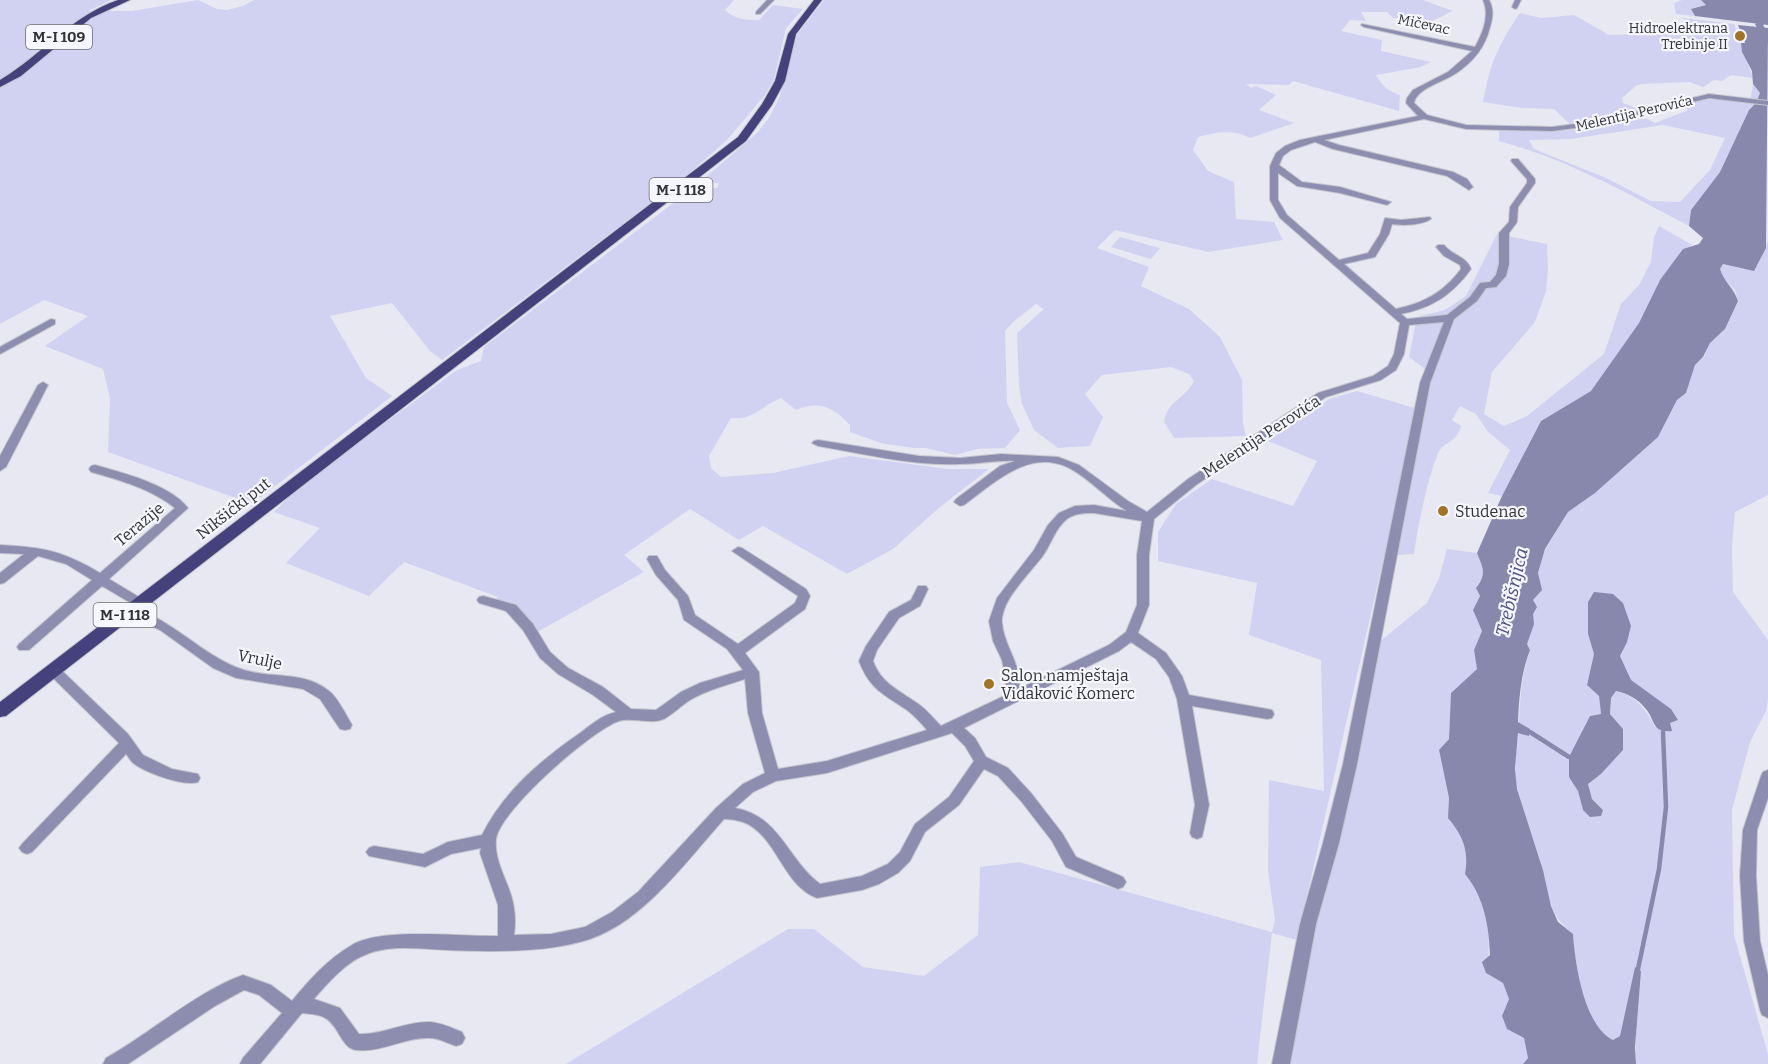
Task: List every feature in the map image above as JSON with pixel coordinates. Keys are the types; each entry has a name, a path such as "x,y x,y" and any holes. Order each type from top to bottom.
{"main road":[{"name":"M-I 109","path":"0,84 30,66 82,19 126,0"},
{"name":"Nikšićki put","path":"0,711 250,517 690,183 742,139 777,88 792,34 818,0"}],"street":[{"path":"758,13 771,0"},
{"path":"1424,117 1410,103 1411,98 1416,92 1459,68 1478,50 1487,30 1490,7 1486,0"},
{"name":"Mičevac","path":"1364,25 1478,50"},
{"name":"Melentija Perovića","path":"1274,166 1279,155 1288,148 1315,139 1424,117 1466,127 1552,129 1598,123 1709,96 1768,103"},
{"path":"1315,139 1328,145 1450,174 1464,181 1469,187"},
{"path":"1281,1064 1308,924 1350,764 1425,383 1450,318 1474,299 1483,285 1493,285 1501,276 1504,264 1504,233 1513,222 1514,207 1531,183 1531,179 1515,160"},
{"path":"1274,166 1300,184 1340,190 1388,202"},
{"path":"1274,166 1274,200 1283,216 1405,322 1450,318"},
{"path":"1338,263 1372,255 1377,243 1386,235 1388,220 1401,223 1426,219"},
{"path":"1395,312 1417,309 1437,300 1463,274 1466,269 1464,263 1447,254 1441,247"},
{"path":"0,351 51,322"},
{"name":"Melentija Perovića","path":"1148,518 1192,482 1322,395 1377,378 1392,368 1399,354 1405,322"},
{"path":"0,467 43,385"},
{"path":"818,443 920,459 960,461 1001,457 1058,460 1075,467 1124,504 1148,518"},
{"path":"960,502 1004,469 1031,459"},
{"name":"Terazije","path":"24,647 182,508 174,501 136,483 95,469"},
{"path":"1011,697 1013,680 1009,660 1000,641 995,621 1002,601 1024,573 1052,528 1062,516 1076,510 1094,509 1148,518"},
{"path":"249,1064 325,974 359,949 390,941 469,944 551,941 588,933 618,917 644,897 721,812 748,788 773,776 826,767 954,727 1114,648 1131,635 1143,605 1143,555 1148,518"},
{"path":"0,549 36,551 70,561 135,607"},
{"path":"0,580 36,551"},
{"path":"737,652 800,606 804,596 802,592 738,551"},
{"path":"652,559 660,572 684,599 689,617 737,652 752,672 751,696 754,716 773,776"},
{"path":"922,589 916,603 894,615 866,661 870,676 880,687 915,708 937,731"},
{"path":"483,600 511,608 528,627 545,655 628,714"},
{"name":"Vrulje","path":"135,607 210,660 241,675 306,684 325,695 345,725"},
{"path":"1131,635 1161,656 1175,676 1184,699 1202,805 1197,833"},
{"path":"53,670 127,744 138,759 170,774 193,778"},
{"path":"505,942 509,920 506,899 488,851 490,831 511,798 530,779 612,718 628,714 659,715 686,696 705,687 752,672"},
{"path":"1184,699 1267,714"},
{"path":"954,727 970,742 981,761 1003,772 1026,797 1057,837 1071,862 1118,882"},
{"path":"27,848 127,744"},
{"path":"721,812 751,818 769,835 806,884 817,891 856,885 880,877 902,860 913,844 919,828 948,806 969,781 981,761"},
{"path":"1768,776 1750,830 1748,876 1752,941 1768,1010"},
{"path":"375,852 426,861 448,848 489,840"},
{"path":"112,1064 168,1030 223,992 243,982 265,990 297,1008 324,1008 338,1015 354,1042 369,1044 422,1028 442,1030 456,1038"}],"shaded area":[{"path":"0,0 111,0 88,11 132,11 198,0 217,9 227,10 243,6 254,0 734,0 725,10 732,15 750,20 759,20 773,5 803,9 786,28 774,79 765,95 727,140 685,177 442,360 430,351 392,303 330,316 366,378 392,396 252,504 108,452 110,398 103,369 45,346 88,316 44,300 0,324"},
{"path":"824,0 1423,0 1453,11 1432,21 1393,18 1387,12 1361,12 1366,21 1350,20 1341,31 1382,40 1381,51 1431,62 1421,67 1376,75 1386,88 1400,95 1399,111 1293,81 1289,85 1246,84 1251,88 1256,86 1276,95 1259,110 1294,123 1250,138 1238,133 1224,132 1198,137 1193,150 1208,171 1234,182 1236,219 1274,222 1283,240 1208,252 1115,230 1097,248 1149,267 1141,286 1189,309 1220,337 1242,380 1243,423 1246,436 1174,438 1164,422 1166,415 1194,381 1189,374 1171,367 1102,375 1085,394 1103,417 1090,446 1058,448 1034,430 1022,404 1019,386 1017,333 1044,309 1036,304 1005,331 1007,403 1020,430 1005,448 977,449 955,455 926,448 881,443 850,432 850,425 826,407 812,406 796,410 781,398 751,415 731,418 709,456 711,468 721,477 773,473 849,456 948,469 989,469 940,507 893,549 847,574 763,526 739,540 690,509 624,555 644,572 532,635 511,608 493,603 498,597 404,562 369,596 286,563 320,528 274,512 300,486 457,370 481,361 484,347 693,188 717,188 719,183 699,183 757,133 769,118 780,96 794,42"},
{"path":"1682,0 1701,0 1706,5 1691,9 1695,16 1676,14 1674,3"},
{"path":"1520,13 1541,18 1574,15 1609,35 1688,33 1683,18 1734,24 1753,78 1731,75 1722,81 1714,80 1703,87 1689,82 1637,85 1622,98 1623,103 1641,110 1570,124 1554,109 1521,108 1483,102 1496,55"},
{"path":"1753,84 1760,93 1756,104 1749,110 1720,172 1691,210 1689,226 1572,167 1499,141 1499,128 1552,129 1637,114 1655,123 1689,110 1674,103 1709,96 1750,101","holes":["1663,125 1725,138 1710,170 1680,202 1651,201 1606,178 1534,149 1529,140 1571,139"]},
{"path":"1659,226 1692,245 1683,250 1660,280 1639,323 1591,391 1541,421 1502,496 1488,493 1510,450 1488,432 1476,414 1460,406 1452,420 1461,426 1459,432 1438,453 1430,476 1414,554 1384,556 1297,940 1272,933 1257,1064 566,1064 788,929 814,929 863,967 924,976 978,935 980,867 1019,862 1272,932 1275,920 1268,871 1269,780 1324,791 1321,660 1249,635 1257,583 1158,561 1158,532 1176,504 1212,479 1293,506 1317,461 1268,441 1329,399 1357,391 1415,408 1425,369 1409,357 1417,317 1445,310 1466,296 1497,234 1547,244 1546,291 1535,322 1492,372 1484,414 1504,426 1527,416 1604,354 1621,304 1639,285 1651,262 1654,237"},
{"path":"1120,237 1160,248 1151,259 1111,247"},
{"path":"1768,241 1768,495 1735,512 1732,545 1733,592 1768,640 1768,699 1766,711 1750,742 1732,810 1734,935 1768,1054 1768,1064 1636,1064 1635,968 1620,1036 1613,1040 1603,1033 1588,1008 1579,977 1573,934 1558,919 1551,905 1540,860 1518,791 1516,770 1520,703 1524,671 1530,650 1527,644 1533,600 1541,590 1538,573 1545,550 1568,512 1595,493 1658,437 1677,400 1686,393 1695,365 1704,357 1710,343 1725,329 1738,301 1735,290 1722,277 1720,269 1723,264 1745,269 1757,266","holes":["1613,594 1620,601 1628,624 1627,639 1620,656 1631,681 1671,709 1670,723 1655,727 1640,704 1616,691 1611,698 1610,714 1623,729 1623,750 1601,774 1588,784 1592,799 1603,810 1583,810 1578,791 1581,734 1590,716 1601,714 1599,696 1587,685 1594,654 1588,634"]},
{"path":"1447,549 1477,553 1483,571 1482,578 1476,587 1480,596 1473,610 1482,631 1474,650 1477,669 1451,693 1449,739 1439,751 1449,798 1448,818 1464,844 1465,874 1479,896 1483,908 1489,947 1486,973 1503,983 1509,999 1502,1016 1507,1029 1524,1038 1528,1058 1523,1064 1281,1064 1373,647 1427,603 1439,578"}],"water":[{"path":"1701,0 1768,0 1768,25 1695,16 1691,9 1706,5"},
{"name":"Trebišnjica","path":"1738,25 1768,28 1766,248 1754,271 1723,264 1720,269 1722,274 1738,301 1725,329 1710,343 1703,357 1695,365 1686,393 1677,400 1658,437 1595,493 1568,512 1545,549 1538,573 1542,590 1533,600 1537,607 1533,614 1534,624 1527,644 1530,650 1524,668 1520,695 1518,722 1530,729 1529,736 1518,733 1515,769 1517,789 1543,870 1551,906 1558,922 1573,934 1579,977 1588,1008 1603,1033 1613,1040 1620,1036 1635,967 1641,971 1635,1047 1636,1064 1523,1064 1528,1058 1524,1038 1507,1029 1502,1016 1509,999 1503,983 1486,973 1482,962 1490,955 1487,923 1477,892 1465,874 1464,844 1448,818 1449,798 1439,750 1449,739 1451,693 1477,669 1474,650 1482,631 1473,610 1480,596 1476,588 1482,579 1483,571 1477,553 1502,496 1541,421 1591,391 1639,323 1660,280 1683,249 1699,244 1703,238 1689,226 1691,210 1720,172 1749,110 1756,103 1760,93 1753,84 1752,71 1742,52 1741,43 1745,43"},
{"path":"1594,592 1613,594 1623,603 1631,626 1620,656 1631,680 1671,709 1678,720 1670,723 1672,731 1660,730 1639,702 1616,691 1611,698 1610,714 1623,729 1623,750 1601,774 1588,784 1592,799 1603,810 1601,816 1590,817 1583,810 1578,791 1569,777 1569,757 1590,716 1601,714 1599,696 1587,685 1594,654 1588,634 1588,602"}],"waterway":[{"path":"1768,19 1759,24 1768,41"},
{"path":"1530,732 1569,757"},
{"path":"1638,969 1659,869 1666,807 1663,732"}],"place":[{"name":"Hidroelektrana Trebinje II","path":"1740,36"},
{"name":"Studenac","path":"1443,511"},
{"name":"Salon namještaja Vidaković Komerc","path":"989,684"}]}
